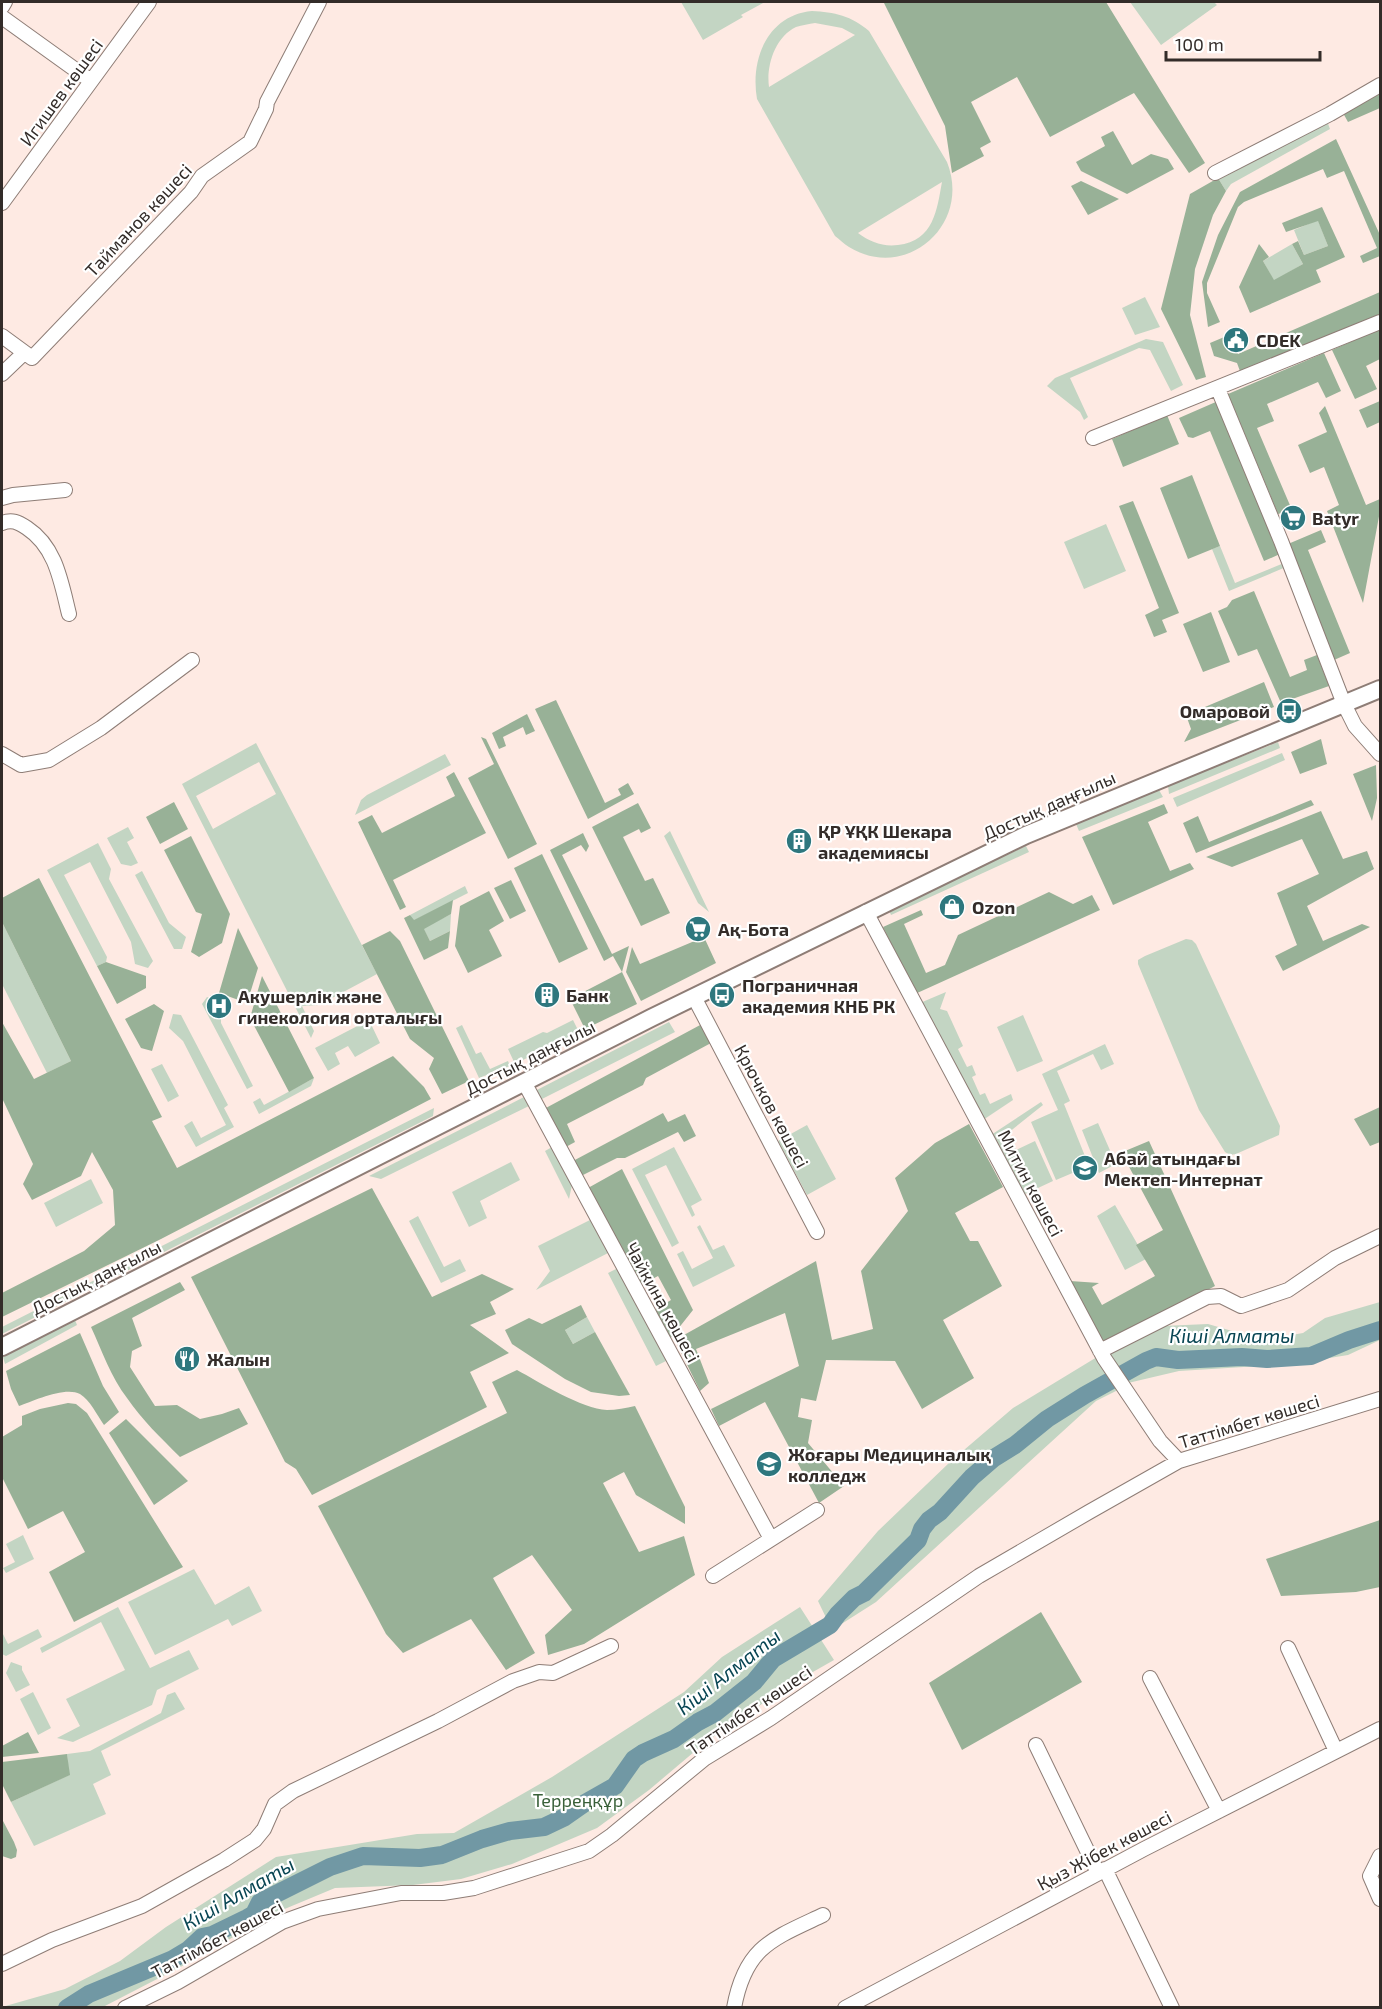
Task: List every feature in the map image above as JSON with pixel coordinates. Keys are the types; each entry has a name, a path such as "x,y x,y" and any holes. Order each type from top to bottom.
{"main road":[{"name":"Достық даңғылы","path":"2,1347 694,997 1067,816 1380,689"}],"street":[{"path":"2,7 5,2"},
{"name":"Игишев көшесі","path":"2,203 149,2"},
{"name":"Тайманов көшесі","path":"2,374 24,353 32,358 191,192 202,176 250,142 266,109 267,102 319,2"},
{"path":"2,17 91,81"},
{"path":"1215,173 1380,85"},
{"path":"1092,438 1380,322"},
{"path":"2,336 24,353"},
{"path":"1218,389 1281,541 1344,704 1355,726 1380,754"},
{"path":"2,498 65,490"},
{"path":"2,523 9,520 17,522 42,540 51,553 58,570 69,614"},
{"path":"2,754 21,765 49,760 101,728 192,660"},
{"name":"Митин көшесі","path":"866,912 1110,1369 1160,1441 1179,1461"},
{"name":"Крючков көшесі","path":"694,997 817,1232"},
{"name":"Чайкина көшесі","path":"524,1082 771,1539"},
{"path":"1101,1351 1207,1297 1221,1296 1241,1306 1273,1297 1288,1290 1335,1258 1380,1236"},
{"name":"Таттімбет көшесі","path":"124,2007 178,1982 282,1922 318,1909 400,1893 443,1893 474,1888 589,1851 612,1835 704,1759 771,1718 979,1576 1179,1461 1380,1400"},
{"path":"713,1576 817,1510"},
{"path":"2,1964 52,1940 142,1906 224,1860 255,1840 264,1829 275,1804 293,1791 438,1721 513,1681 539,1672 553,1673 611,1646"},
{"path":"1288,1648 1336,1751"},
{"path":"1150,1678 1219,1811"},
{"name":"Қыз Жібек көшесі","path":"846,2007 1102,1871 1380,1729"},
{"path":"1036,1745 1172,2007"},
{"path":"1380,1856 1370,1876 1380,1899"},
{"path":"734,2007 745,1968 759,1950 771,1941 823,1915"}],"green space":[{"path":"681,2 765,2 703,40"},
{"path":"1106,2 1205,163 1189,173 1134,93 1050,137 1017,77 971,102 991,142 980,148 984,156 952,173 945,126 884,3"},
{"path":"1130,2 1214,2 1217,5 1161,45"},
{"path":"812,11 828,12 849,18 869,31 947,162 952,185 950,207 942,226 929,241 912,252 892,257 871,256 849,247 835,236 757,99 756,69 765,42 773,30 797,14","holes":["815,23 842,28 855,35 769,87 771,61 782,38 796,27","942,182 932,222 919,237 910,242 887,245 872,241 858,233"]},
{"path":"1380,92 1380,108 1348,122 1343,113"},
{"path":"1327,121 1330,129 1231,184 1226,191 1218,178"},
{"path":"1113,131 1132,165 1151,154 1168,159 1174,169 1127,194 1081,171 1076,162 1105,146 1101,137"},
{"path":"1336,139 1380,235 1380,256 1363,263 1360,256 1377,248 1344,171 1327,178 1323,169 1244,202 1238,207 1207,283 1207,293 1220,322 1208,327 1202,282 1218,235 1240,192"},
{"path":"1218,178 1226,191 1213,215 1195,269 1190,315 1206,377 1196,380 1161,309 1190,194"},
{"path":"1081,181 1119,199 1088,215 1071,186"},
{"path":"1322,207 1345,257 1316,270 1321,282 1250,313 1239,287 1259,244 1269,257 1263,261 1274,280 1303,264 1292,244 1298,241 1304,255 1328,246 1318,221 1286,232 1282,223"},
{"path":"1318,220 1328,246 1304,255 1294,230"},
{"path":"1292,244 1303,264 1274,281 1263,261"},
{"path":"1380,292 1380,315 1241,374 1237,363 1214,356 1210,343 1229,335 1238,354"},
{"path":"1145,297 1160,327 1135,335 1122,308"},
{"path":"1380,329 1380,359 1366,366 1377,389 1355,399 1332,350"},
{"path":"1146,339 1163,342 1183,385 1171,391 1150,350 1139,348 1070,378 1088,417 1084,420 1080,412 1047,386 1055,378"},
{"path":"1324,353 1341,391 1326,398 1318,382 1267,404 1274,421 1257,428 1292,510 1278,514 1228,394"},
{"path":"1218,401 1280,554 1264,561 1210,431 1193,438 1188,437 1179,418"},
{"path":"1380,401 1380,422 1367,428 1359,410"},
{"path":"1325,406 1366,505 1380,499 1380,511 1363,603 1327,511 1339,505 1324,467 1310,473 1298,445 1327,432 1319,413"},
{"path":"1167,415 1179,444 1123,467 1112,439"},
{"path":"1192,475 1220,546 1188,559 1160,488"},
{"path":"1133,501 1179,613 1162,620 1167,632 1154,637 1145,615 1159,608 1119,506"},
{"path":"1106,524 1126,571 1084,589 1064,542"},
{"path":"1321,530 1326,542 1308,550 1350,653 1334,660 1288,544"},
{"path":"1220,546 1235,583 1284,563 1286,567 1229,591 1212,549"},
{"path":"1254,591 1290,677 1307,670 1304,660 1317,655 1329,686 1281,703 1257,649 1238,656 1218,611 1227,607 1232,600"},
{"path":"1211,612 1230,662 1203,672 1183,624"},
{"path":"1264,682 1274,707 1184,742 1191,729 1186,715"},
{"path":"556,700 605,803 621,795 618,789 628,783 634,794 588,819 535,709"},
{"path":"527,714 535,731 526,735 523,727 503,737 506,746 499,749 492,733"},
{"path":"481,737 486,739 537,844 508,859 468,778 494,764"},
{"path":"1321,739 1327,764 1300,774 1291,752"},
{"path":"1278,742 1280,748 1169,794 1168,786"},
{"path":"256,743 377,974 319,1005 302,1006 314,1031 311,1038 182,784","holes":["259,762 276,794 213,829 196,796"]},
{"path":"1282,753 1285,760 1177,807 1173,798"},
{"path":"445,754 451,765 355,815 361,800 367,795"},
{"path":"1376,765 1377,798 1372,821 1353,774"},
{"path":"454,772 486,833 393,880 406,907 400,910 358,822 372,815 382,833 455,796 446,777"},
{"path":"1159,790 1163,797 1079,831 1076,824"},
{"path":"1311,800 1314,805 1196,853 1183,823 1198,816 1209,842"},
{"path":"174,802 188,829 160,844 146,817"},
{"path":"638,803 651,828 641,833 639,829 623,837 645,881 653,878 670,913 641,926 592,827"},
{"path":"1164,804 1168,813 1148,822 1170,871 1190,863 1194,869 1113,905 1082,837"},
{"path":"1321,811 1343,859 1367,851 1374,869 1307,906 1323,941 1362,924 1370,927 1283,971 1275,956 1297,945 1277,893 1319,874 1302,839 1232,867 1206,857"},
{"path":"128,827 134,838 127,842 138,863 131,866 121,864 107,838"},
{"path":"670,831 709,912 698,903 664,836"},
{"path":"583,833 589,846 586,852 581,845 562,855 612,954 629,946 622,972 613,956 604,961 550,850"},
{"path":"191,836 230,914 222,943 199,957 191,952 202,914 196,912 164,850"},
{"path":"98,843 111,869 109,879 153,961 148,968 135,964 131,942 90,862 64,875 107,957 106,962 97,966 47,870"},
{"path":"1026,846 1029,852 891,915 889,910"},
{"path":"542,854 588,949 559,963 514,868"},
{"path":"142,871 169,923 186,937 182,949 174,949 135,875"},
{"path":"39,878 162,1117 152,1121 177,1168 393,1056 424,1087 431,1099 161,1239 2,1317 2,1293 84,1251 115,1225 113,1190 92,1152 81,1176 32,1200 23,1184 33,1164 2,1098 2,1022 34,1079 71,1061 2,922 2,898"},
{"path":"511,880 526,911 510,919 494,888"},
{"path":"465,886 468,893 413,921 410,915"},
{"path":"489,891 504,921 489,930 502,956 468,973 455,946 460,906"},
{"path":"1049,892 1073,904 1092,895 1100,910 915,994 883,927 921,910 923,915 904,924 926,973 945,965 958,935"},
{"path":"453,900 451,914 424,929 430,941 450,931 448,948 424,960 404,918 410,915 414,920"},
{"path":"451,914 450,931 430,941 423,928"},
{"path":"2,922 71,1061 47,1073 2,984"},
{"path":"238,928 258,968 247,1003 219,993"},
{"path":"390,931 400,941 469,1081 442,1094 429,1069 434,1058 410,1039 362,945"},
{"path":"704,937 716,963 641,1001 626,972 632,947 640,964"},
{"path":"1186,939 1196,944 1280,1126 1279,1135 1236,1154 1230,1155 1225,1152 1199,1110 1138,964 1138,960 1145,956"},
{"path":"106,962 146,976 146,988 117,1004 97,966"},
{"path":"622,972 637,1004 585,1029 570,999"},
{"path":"262,976 314,1078 289,1092 250,1018"},
{"path":"946,992 940,1009 947,1011 963,1046 958,1049 967,1067 972,1065 976,1075 972,1077 980,1095 985,1093 990,1104 1011,1094 1013,1100 983,1120 920,1003"},
{"path":"207,997 221,1002 221,1023 253,1086 247,1089 202,1004"},
{"path":"154,1004 164,1011 152,1051 141,1048 125,1019"},
{"path":"173,1014 181,1015 228,1105 224,1108 234,1127 196,1147 184,1126 192,1121 201,1138 226,1125 183,1041 169,1028"},
{"path":"1023,1015 1043,1061 1017,1072 997,1027"},
{"path":"369,1020 380,1043 355,1057 348,1046 335,1053 340,1064 328,1071 315,1048"},
{"path":"573,1020 579,1032 515,1064 508,1049"},
{"path":"669,1022 675,1032 538,1101 533,1092"},
{"path":"702,1024 711,1043 646,1078 643,1085 567,1124 575,1142 564,1148 544,1109"},
{"path":"462,1025 476,1054 481,1052 490,1069 508,1061 510,1066 479,1078 456,1028"},
{"path":"1105,1044 1114,1064 1101,1070 1093,1054 1057,1071 1070,1101 1064,1104 1089,1166 1056,1180 1031,1122 1058,1110 1042,1074"},
{"path":"162,1064 179,1096 168,1102 151,1069"},
{"path":"314,1078 311,1086 259,1114 253,1102 260,1098 264,1105"},
{"path":"524,1097 529,1106 381,1179 369,1176"},
{"path":"1041,1102 1043,1105 1008,1133 1016,1150 1035,1141 1053,1181 1023,1195 991,1135"},
{"path":"1380,1107 1380,1142 1370,1146 1354,1119"},
{"path":"434,1108 433,1116 2,1334 2,1327"},
{"path":"663,1113 668,1122 685,1114 696,1136 684,1142 678,1132 581,1176 573,1161"},
{"path":"1098,1123 1116,1164 1099,1173 1082,1130"},
{"path":"969,1124 1003,1187 955,1213 970,1241 978,1241 1002,1286 943,1320 974,1378 922,1409 895,1361 826,1360 816,1401 801,1398 798,1417 812,1420 808,1443 844,1486 819,1503 765,1402 719,1426 711,1409 799,1366 785,1313 696,1349 709,1383 700,1391 675,1340 816,1261 832,1340 873,1329 861,1271 908,1211 895,1178 935,1143"},
{"path":"807,1125 836,1179 807,1195 778,1141"},
{"path":"1149,1141 1215,1286 1104,1345 1070,1281 1099,1283 1092,1287 1102,1305 1155,1276 1136,1245 1163,1230 1127,1163 1118,1167 1113,1156"},
{"path":"552,1147 572,1185 569,1199 545,1151"},
{"path":"674,1147 702,1200 691,1206 695,1215 692,1217 666,1165 645,1175 679,1243 672,1247 632,1169"},
{"path":"511,1162 520,1180 480,1201 487,1218 469,1227 452,1192"},
{"path":"622,1169 693,1310 670,1339 656,1309 671,1300 658,1276 643,1284 639,1283 588,1188"},
{"path":"91,1179 103,1203 56,1227 44,1203"},
{"path":"372,1188 432,1297 482,1274 514,1289 490,1302 496,1314 470,1325 509,1353 470,1372 487,1407 312,1495 296,1469 285,1462 191,1277"},
{"path":"1115,1205 1146,1259 1125,1270 1097,1216"},
{"path":"418,1216 444,1267 460,1259 466,1271 441,1283 409,1221"},
{"path":"592,1219 610,1252 536,1290 550,1271 538,1246"},
{"path":"700,1225 713,1250 724,1245 735,1266 693,1287 677,1254 683,1251 692,1269 713,1258 697,1227"},
{"path":"618,1268 668,1360 656,1366 608,1273"},
{"path":"180,1282 185,1290 132,1318 142,1346 132,1351 130,1367 155,1406 177,1405 200,1419 239,1408 248,1424 180,1457 145,1421 121,1390 91,1327"},
{"path":"1380,1302 1380,1340 1348,1355 1292,1364 1179,1371 1128,1383 1108,1352 1162,1326 1208,1324 1263,1340 1303,1333 1325,1318"},
{"path":"581,1305 587,1317 565,1330 573,1344 595,1332 630,1395 619,1396 591,1392 565,1379 512,1344 505,1330 529,1318 542,1324"},
{"path":"587,1317 595,1332 573,1344 565,1330"},
{"path":"75,1320 77,1325 5,1364 3,1357"},
{"path":"80,1333 103,1386 119,1412 104,1425 87,1400 74,1392 49,1395 19,1406 6,1371"},
{"path":"1097,1357 1118,1390 1096,1401 876,1602 832,1630 818,1601 878,1531 950,1462 1013,1408"},
{"path":"517,1370 585,1405 610,1410 635,1406 685,1507 685,1524 636,1495 624,1472 603,1483 639,1552 684,1536 695,1575 584,1644 548,1655 545,1635 572,1610 532,1555 493,1578 535,1653 506,1670 471,1619 403,1653 386,1634 318,1506 507,1413 492,1382"},
{"path":"68,1403 76,1404 87,1413 183,1567 74,1622 49,1572 85,1552 63,1511 28,1529 2,1477 2,1437 22,1425 22,1416 40,1409"},
{"path":"126,1419 188,1481 154,1505 109,1433"},
{"path":"1380,1520 1380,1587 1356,1592 1281,1596 1266,1559"},
{"path":"23,1535 34,1559 6,1573 3,1568 15,1562 6,1544"},
{"path":"194,1569 215,1605 249,1586 262,1611 232,1626 228,1619 155,1655 128,1602"},
{"path":"118,1607 150,1668 189,1650 199,1669 157,1690 152,1705 73,1742 57,1738 80,1726 66,1699 125,1670 101,1622 42,1653 40,1648"},
{"name":"Терреңқұр","path":"800,1607 834,1660 790,1685 707,1741 649,1790 597,1828 512,1864 461,1879 413,1885 335,1888 275,1913 188,1963 103,2007 2,2007 65,1989 120,1961 166,1927 276,1857 417,1834 454,1833 552,1777 684,1692 722,1657"},
{"path":"1041,1612 1082,1682 962,1750 929,1683"},
{"path":"38,1629 42,1637 6,1656 2,1654 2,1632 8,1644"},
{"path":"11,1662 22,1666 30,1685 16,1692 6,1673"},
{"path":"33,1692 51,1728 38,1735 20,1699"},
{"path":"175,1692 185,1709 101,1751 111,1775 93,1784 106,1814 34,1846 11,1802 69,1775 67,1754 90,1751 161,1713 167,1695"},
{"path":"28,1732 39,1753 2,1757 2,1746"},
{"path":"67,1754 70,1775 11,1802 2,1784 2,1762"},
{"path":"2,1819 17,1850 16,1857 11,1859 2,1856"}],"waterway":[{"name":"Кіші Алматы","path":"67,2008 89,1994 173,1959 188,1950 202,1937 212,1935 254,1914 260,1902 330,1867 363,1856 420,1858 442,1855 482,1839 510,1831 544,1827 565,1817 615,1786 634,1759 674,1739 715,1713 754,1682 773,1659 830,1625 854,1598 864,1593 918,1540 929,1520 940,1512 972,1477 994,1458 1015,1445 1047,1419 1146,1361 1156,1357 1178,1360 1311,1356 1380,1330"}],"place":[{"name":"CDEK","path":"1236,340"},
{"name":"Batyr","path":"1293,518"},
{"name":"Омаровой","path":"1289,711"},
{"name":"ҚР ҰҚК Шекара академиясы","path":"799,841"},
{"name":"Ozon","path":"952,907"},
{"name":"Ақ-Бота","path":"698,929"},
{"name":"Банк","path":"547,995"},
{"name":"Пограничная академия КНБ РК","path":"722,995"},
{"name":"Акушерлік және гинекология орталығы","path":"219,1006"},
{"name":"Абай атындағы Мектеп-Интернат","path":"1085,1168"},
{"name":"Жалын","path":"187,1359"},
{"name":"Жоғары Медициналық колледж","path":"769,1464"}]}
